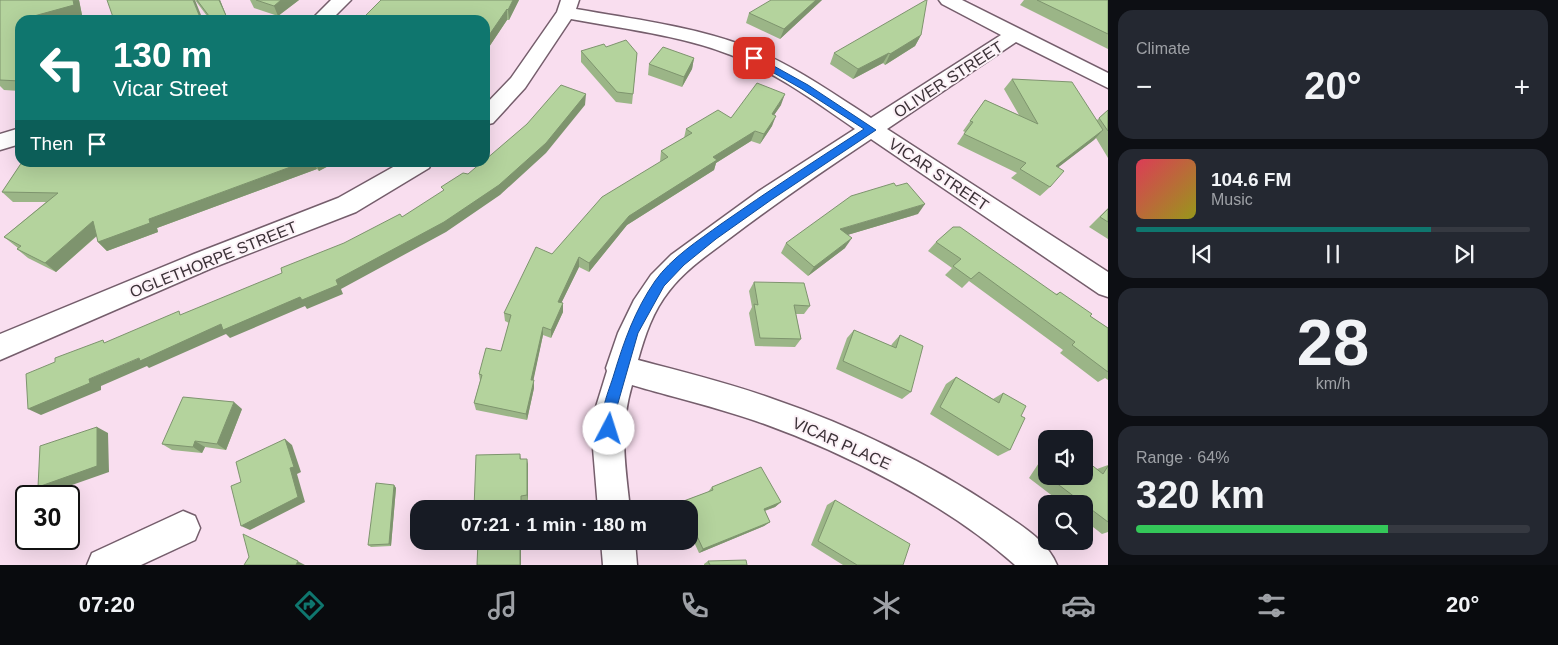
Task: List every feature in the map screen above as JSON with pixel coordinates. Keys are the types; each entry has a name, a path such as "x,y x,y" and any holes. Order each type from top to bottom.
{"street":[{"path":"326,15 342,0"},
{"path":"948,0 1108,81"},
{"path":"490,113 518,83 568,6"},
{"name":"VICAR STREET","path":"568,6 685,35 738,51 754,58 805,87 1108,286"},
{"name":"OLIVER STREET","path":"613,500 608,448 610,410 620,368 632,332 660,282 680,262 767,197 1014,35"},
{"path":"0,142 15,138"},
{"name":"OGLETHORPE STREET","path":"0,347 203,261 347,205 412,167"},
{"name":"VICAR PLACE","path":"620,368 772,413 835,438 896,468 953,501 1004,534 1040,565"},
{"path":"104,565 183,528"},
{"path":"619,550 620,565"}],"building":[{"path":"0,0 73,0 74,5 38,15 15,15 15,81 0,80"},
{"path":"107,0 193,0 199,15 112,15"},
{"path":"197,0 219,0 226,15 208,15"},
{"path":"256,0 281,0 274,6"},
{"path":"381,0 513,0 508,10 490,34 490,15 366,15"},
{"path":"771,0 816,0 784,29 749,13"},
{"path":"926,0 921,35 890,54 858,69 834,53"},
{"path":"1037,0 1108,0 1108,34"},
{"path":"626,40 637,53 633,94 617,92 581,51 604,44 606,47"},
{"path":"663,47 694,58 684,77 649,64"},
{"path":"1012,79 1072,82 1103,130 1056,166 1064,171 1050,187 1020,169 1026,163 964,134 973,122 970,121 985,100 1038,124"},
{"path":"757,83 785,94 772,114 776,116 764,134 755,131 713,157 717,160 629,216 589,263 579,257 558,302 563,303 551,330 543,327 531,380 534,380 526,414 474,403 482,375 479,374 486,348 501,351 511,315 504,313 536,247 552,254 602,197 668,157 661,151 692,133 686,129 718,110 731,118"},
{"path":"561,85 586,94 546,143 499,185 444,222 336,280 338,285 302,300 300,297 223,330 221,324 140,361 139,358 89,379 90,383 28,409 26,374 55,362 55,358 103,340 104,343 179,311 180,315 282,273 281,268 344,243 400,214 402,217 444,190 441,187 463,173 468,174 476,167 490,167 490,156 527,124"},
{"path":"1108,110 1108,131 1099,118"},
{"path":"19,167 290,167 149,219 150,223 98,242 93,221 45,263 17,249 21,246 4,237 58,193 2,192"},
{"path":"894,183 896,186 907,183 925,204 840,229 852,238 814,267 786,243 851,196"},
{"path":"1108,209 1108,222 1100,217"},
{"path":"953,227 960,227 1057,295 1060,292 1092,314 1090,316 1108,328 1108,372 1072,345 1075,342 979,272 971,279 953,266 961,259 936,242"},
{"path":"754,282 804,283 810,306 794,305 801,339 760,338 754,304 758,305"},
{"path":"854,330 896,348 900,335 923,346 911,392 843,361"},
{"path":"956,377 999,403 1003,393 1026,406 1021,416 1025,418 1010,450 940,407"},
{"path":"183,397 234,402 217,444 195,441 193,447 162,444"},
{"path":"97,427 97,466 44,485 38,485 40,446"},
{"path":"285,439 294,467 290,468 298,497 241,526 231,486 241,482 236,462"},
{"path":"520,454 520,459 527,459 527,495 521,496 521,500 474,500 476,455"},
{"path":"1093,466 1103,474 1108,466 1108,522 1093,511 1093,495 1072,495 1059,485 1093,485"},
{"path":"761,467 781,502 764,509 770,522 703,549 698,538 698,500 686,500 713,490 712,487"},
{"path":"376,483 394,485 389,544 368,545"},
{"path":"835,500 910,544 903,565 857,565 818,541"},
{"path":"243,534 298,561 296,565 244,565 249,557"},
{"path":"478,550 520,550 520,565 477,565"},
{"path":"746,560 747,565 710,565 708,561"}],"route":[{"path":"609,429 610,410 620,368 632,332 660,282 680,262 712,236 767,197 871,130 805,87 754,58"}]}
